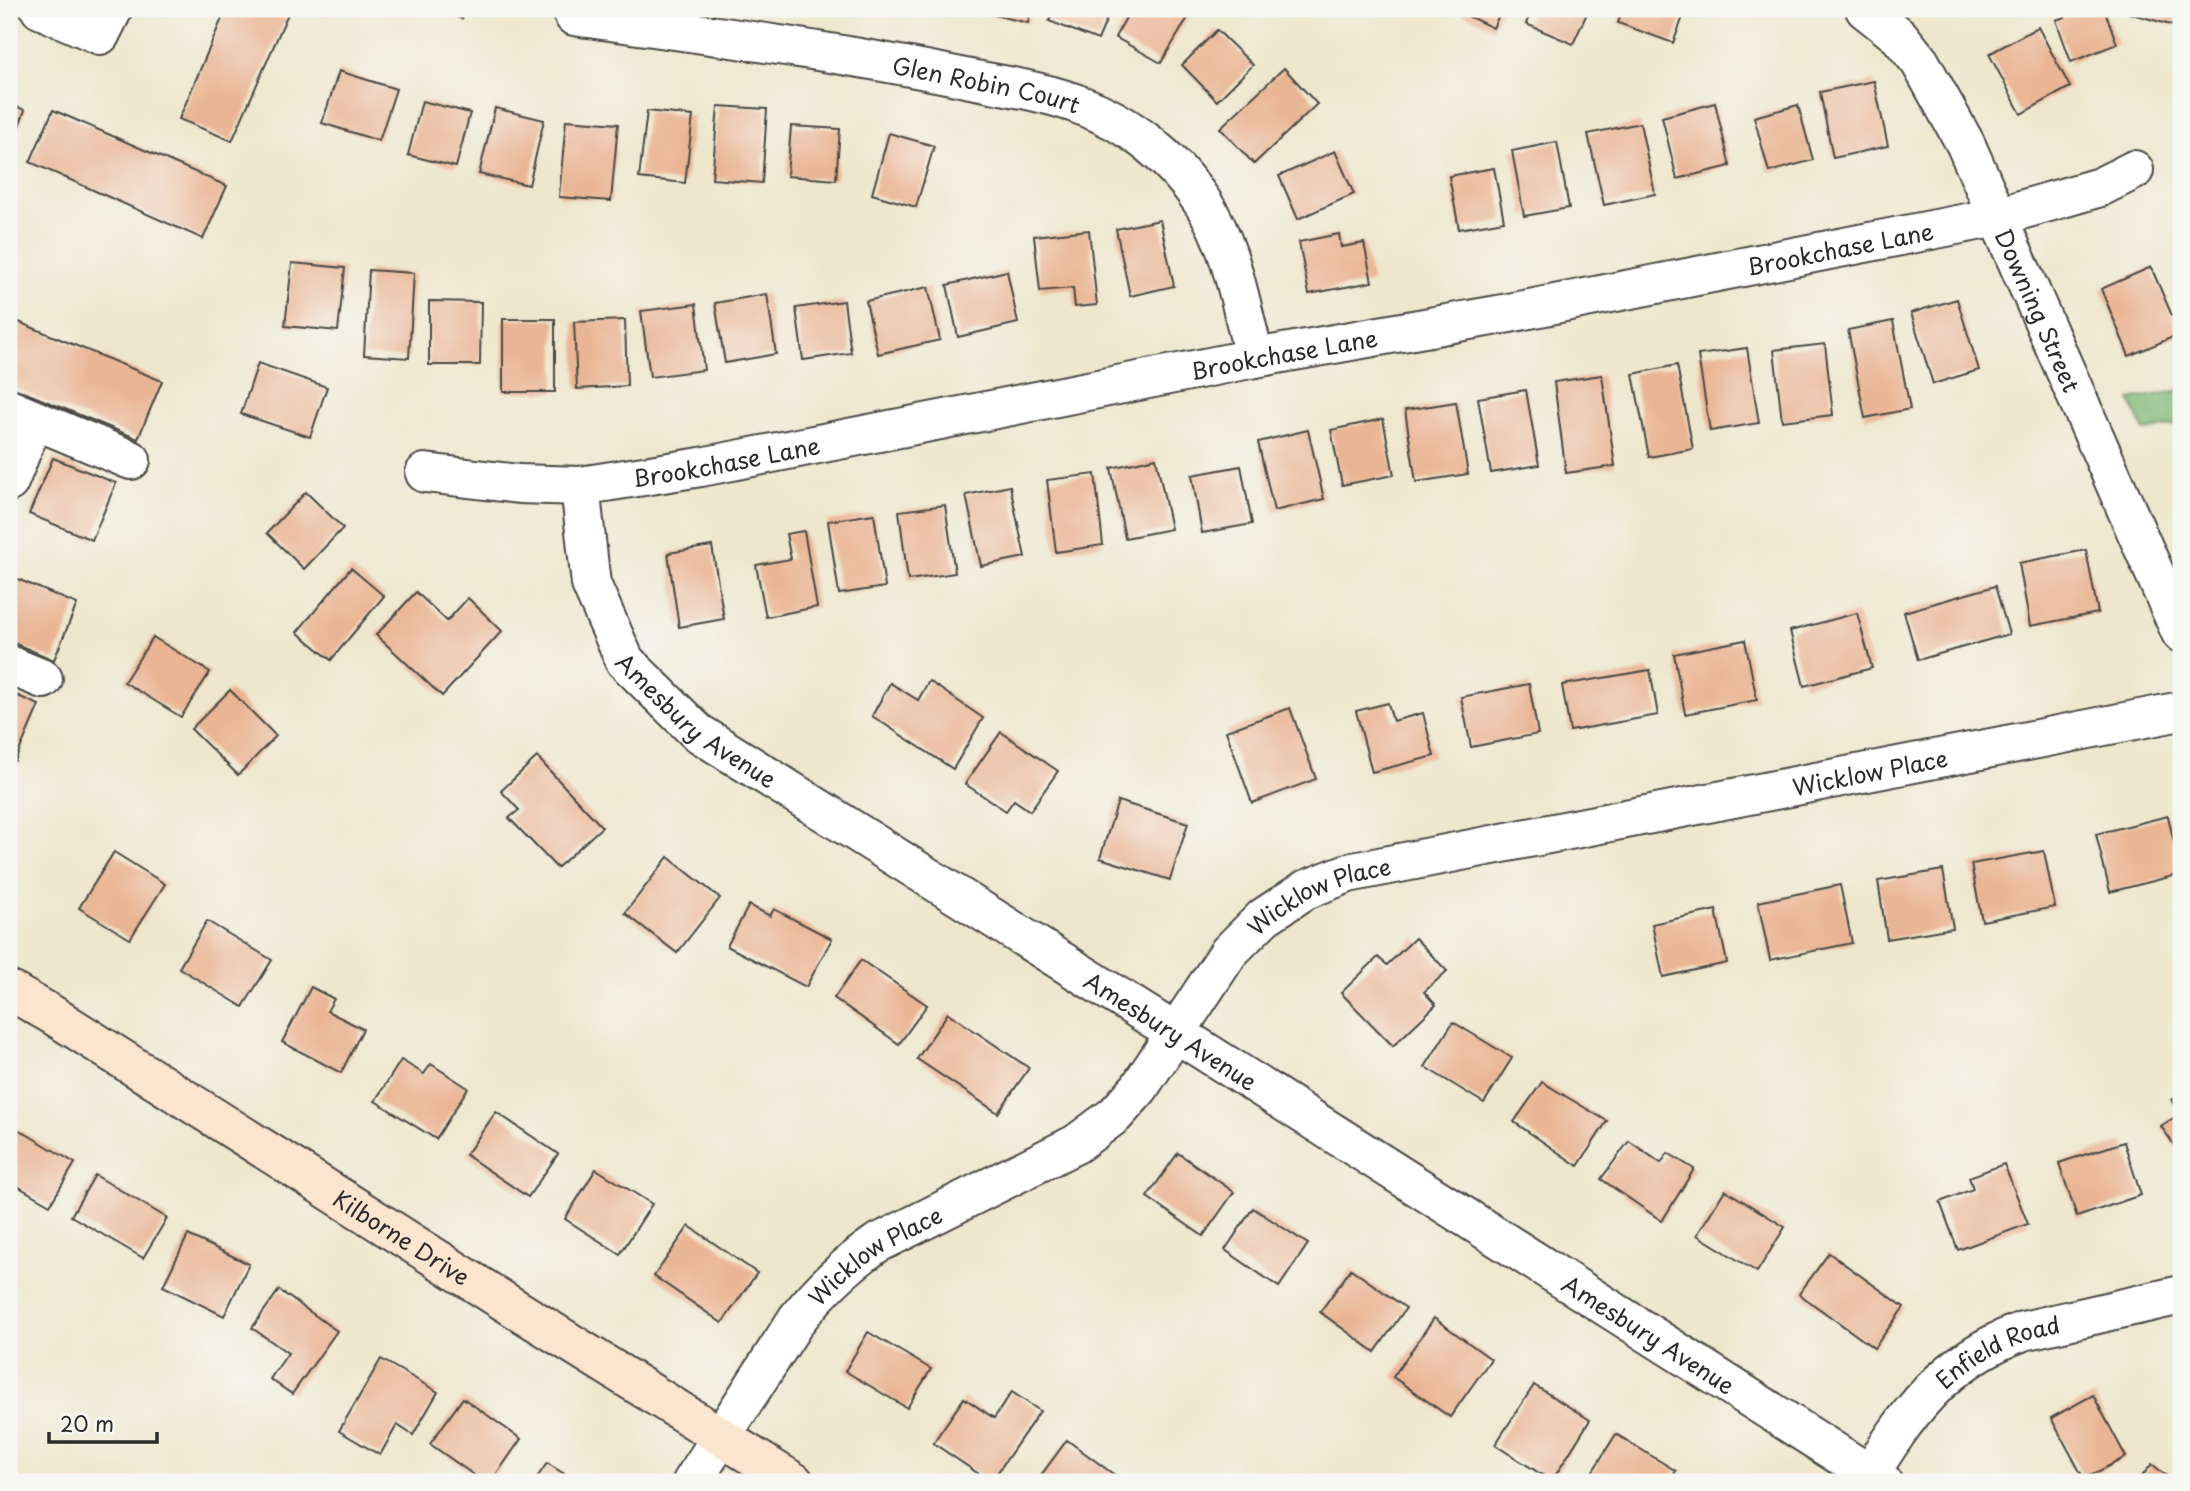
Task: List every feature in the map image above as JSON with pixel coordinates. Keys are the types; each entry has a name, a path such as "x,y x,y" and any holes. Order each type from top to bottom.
{"street":[{"path":"40,9 100,35 113,9"},
{"name":"Downing Street","path":"1865,9 1899,36 1920,62 1965,143 2181,633"},
{"name":"Glen Robin Court","path":"574,16 829,52 930,71 1081,105 1118,123 1150,143 1203,203 1226,249 1255,358"},
{"name":"Brookchase Lane","path":"425,473 519,484 580,486 701,467 1997,217 2100,187 2134,170"},
{"path":"9,482 22,415 131,460"},
{"name":"Amesbury Avenue","path":"580,486 591,584 625,661 697,732 1176,1033 1872,1480"},
{"name":"Wicklow Place","path":"692,1482 814,1297 854,1260 876,1244 1076,1144 1115,1115 1139,1088 1229,952 1264,918 1305,890 1348,873 2181,711"},
{"name":"Kilborne Drive","path":"9,990 63,1021 794,1482"},
{"name":"Enfield Road","path":"1872,1480 1906,1417 1923,1397 1961,1363 2022,1331 2181,1295"}],"green space":[{"path":"2181,390 2181,424 2144,431 2130,400"}],"building":[{"path":"226,9 290,9 232,141 179,119"},
{"path":"437,9 467,9 462,19"},
{"path":"982,9 1031,9 1028,23 981,12"},
{"path":"1054,9 1111,9 1098,40 1049,21"},
{"path":"1131,9 1193,9 1161,63 1115,37"},
{"path":"1453,9 1502,9 1493,28"},
{"path":"1532,9 1589,9 1573,44 1526,24"},
{"path":"1623,9 1686,9 1673,43 1618,23"},
{"path":"2063,9 2104,9 2117,44 2071,62 2056,20 2065,17"},
{"path":"2130,9 2179,9 2174,26 2129,13"},
{"path":"2038,27 2070,87 2021,114 1989,54"},
{"path":"1217,30 1253,65 1217,101 1182,65"},
{"path":"1284,68 1317,104 1254,164 1220,128"},
{"path":"339,71 396,89 379,141 322,123"},
{"path":"1874,81 1888,146 1833,158 1820,92"},
{"path":"422,101 470,113 456,167 408,155"},
{"path":"1715,103 1730,166 1677,179 1662,117"},
{"path":"9,104 25,110 9,152"},
{"path":"1798,105 1813,160 1769,172 1754,117"},
{"path":"718,106 767,109 762,183 712,179"},
{"path":"495,108 544,120 529,185 479,174"},
{"path":"53,110 227,186 203,239 30,162"},
{"path":"647,111 693,116 685,183 639,178"},
{"path":"566,120 618,124 611,201 559,197"},
{"path":"1640,123 1655,194 1604,205 1588,134"},
{"path":"791,126 840,129 836,180 787,176"},
{"path":"889,133 934,146 916,207 872,194"},
{"path":"1557,142 1569,208 1524,216 1512,151"},
{"path":"1335,151 1354,194 1298,219 1279,176"},
{"path":"1494,168 1504,221 1459,229 1449,176"},
{"path":"1160,220 1174,286 1130,296 1116,229"},
{"path":"1089,230 1097,305 1075,307 1073,288 1040,291 1034,236"},
{"path":"1339,234 1341,247 1364,243 1372,282 1309,294 1299,242"},
{"path":"292,263 345,268 338,331 285,326"},
{"path":"2151,267 2180,334 2129,356 2101,289"},
{"path":"369,270 414,273 409,358 364,355"},
{"path":"1007,271 1018,323 958,337 947,285"},
{"path":"928,287 940,340 878,354 866,301"},
{"path":"767,294 776,354 725,363 715,303"},
{"path":"1957,299 1979,370 1933,384 1911,313"},
{"path":"429,301 481,302 480,365 429,365"},
{"path":"844,301 851,353 803,360 796,308"},
{"path":"696,304 704,370 650,377 641,311"},
{"path":"9,318 162,381 138,439 9,386"},
{"path":"503,319 555,319 555,392 503,392"},
{"path":"625,320 627,386 577,389 574,322"},
{"path":"1893,321 1910,409 1865,418 1848,330"},
{"path":"1825,344 1833,415 1782,421 1774,350"},
{"path":"1747,348 1759,423 1710,431 1698,355"},
{"path":"258,363 327,387 310,437 241,414"},
{"path":"1677,365 1693,449 1649,457 1633,374"},
{"path":"1602,375 1615,466 1566,473 1554,382"},
{"path":"1526,390 1539,465 1491,473 1478,398"},
{"path":"1456,402 1468,474 1416,482 1405,410"},
{"path":"1383,419 1394,475 1342,485 1331,430"},
{"path":"1308,430 1324,499 1274,511 1258,442"},
{"path":"53,458 116,483 92,540 29,514"},
{"path":"1156,458 1171,529 1125,538 1111,468"},
{"path":"1241,466 1252,524 1202,533 1192,475"},
{"path":"1095,474 1103,545 1056,552 1047,480"},
{"path":"1010,486 1025,557 981,566 966,495"},
{"path":"306,492 343,528 304,569 267,533"},
{"path":"945,505 955,573 908,580 899,511"},
{"path":"874,514 885,587 839,594 828,521"},
{"path":"804,531 817,607 766,617 756,565 791,559 786,534"},
{"path":"712,546 724,619 679,627 668,553"},
{"path":"2086,550 2098,613 2030,626 2019,563"},
{"path":"351,568 384,596 331,660 297,632"},
{"path":"15,578 77,604 54,660 9,641 9,592"},
{"path":"1995,586 2009,634 1918,660 1904,612"},
{"path":"416,592 447,621 468,598 502,631 442,696 376,635"},
{"path":"1857,613 1872,668 1804,686 1790,631"},
{"path":"153,637 210,672 181,717 124,682"},
{"path":"1745,640 1757,700 1685,714 1674,654"},
{"path":"1650,670 1658,715 1570,731 1562,685"},
{"path":"929,681 983,718 953,769 872,716 890,683 918,700"},
{"path":"1529,684 1538,734 1471,747 1461,697"},
{"path":"230,690 276,736 238,775 191,729"},
{"path":"9,692 39,705 15,761 9,758"},
{"path":"1388,703 1393,721 1423,713 1434,756 1372,772 1356,711"},
{"path":"1290,708 1316,779 1252,803 1226,731"},
{"path":"1001,732 1058,771 1030,811 1014,800 1006,811 965,784"},
{"path":"537,757 602,827 557,868 509,818 519,810 501,791"},
{"path":"1118,801 1188,823 1170,880 1100,858"},
{"path":"2168,816 2181,874 2110,892 2096,834"},
{"path":"2044,851 2055,907 1982,921 1971,864"},
{"path":"114,852 165,884 130,939 79,908"},
{"path":"668,857 720,898 677,953 625,913"},
{"path":"1943,870 1953,928 1887,939 1878,881"},
{"path":"1840,885 1852,943 1770,960 1758,902"},
{"path":"749,905 770,916 774,909 832,939 806,987 727,946"},
{"path":"1716,910 1727,963 1663,977 1652,924"},
{"path":"207,921 272,960 243,1007 179,968"},
{"path":"1415,938 1447,971 1424,992 1436,1005 1393,1046 1341,993 1378,957 1387,965"},
{"path":"861,960 927,1005 899,1044 834,998"},
{"path":"311,987 334,999 327,1011 363,1029 341,1073 282,1042"},
{"path":"948,1013 1029,1068 998,1113 917,1059"},
{"path":"1453,1022 1512,1058 1484,1103 1425,1067"},
{"path":"401,1060 424,1074 431,1064 468,1088 436,1139 375,1101"},
{"path":"1542,1082 1607,1121 1578,1166 1514,1122"},
{"path":"2181,1094 2181,1113 2172,1100"},
{"path":"496,1112 558,1154 528,1197 466,1155"},
{"path":"2181,1113 2181,1155 2161,1126"},
{"path":"16,1128 75,1163 50,1205 17,1186 9,1201 9,1140"},
{"path":"1629,1141 1661,1163 1668,1153 1694,1169 1662,1221 1601,1179"},
{"path":"2124,1142 2141,1195 2077,1217 2059,1163"},
{"path":"1178,1153 1234,1192 1203,1236 1147,1197"},
{"path":"2004,1164 2028,1224 1958,1250 1940,1202 1973,1189 1969,1177"},
{"path":"596,1169 652,1204 620,1254 565,1219"},
{"path":"95,1175 167,1218 143,1258 71,1216"},
{"path":"1725,1190 1785,1227 1757,1272 1697,1235"},
{"path":"1253,1208 1308,1244 1279,1287 1225,1250"},
{"path":"689,1226 757,1273 722,1323 654,1276"},
{"path":"188,1235 249,1264 224,1316 163,1286"},
{"path":"1829,1253 1904,1307 1874,1348 1799,1294"},
{"path":"1351,1269 1406,1308 1375,1352 1320,1312"},
{"path":"279,1290 337,1331 292,1394 270,1379 288,1353 252,1328"},
{"path":"1434,1318 1491,1359 1450,1417 1393,1377"},
{"path":"868,1332 931,1369 907,1408 845,1371"},
{"path":"381,1359 438,1392 413,1435 397,1425 380,1455 339,1431"},
{"path":"1534,1385 1590,1420 1552,1481 1495,1445"},
{"path":"1012,1392 1040,1411 991,1482 933,1443 964,1398 994,1418"},
{"path":"2093,1395 2126,1457 2084,1479 2051,1418"},
{"path":"463,1398 521,1439 491,1482 484,1482 430,1444"},
{"path":"1616,1434 1676,1471 1669,1482 1586,1482"},
{"path":"1067,1440 1120,1479 1118,1482 1036,1482"},
{"path":"547,1463 577,1482 534,1482"},
{"path":"2152,1464 2174,1482 2137,1482"}]}
